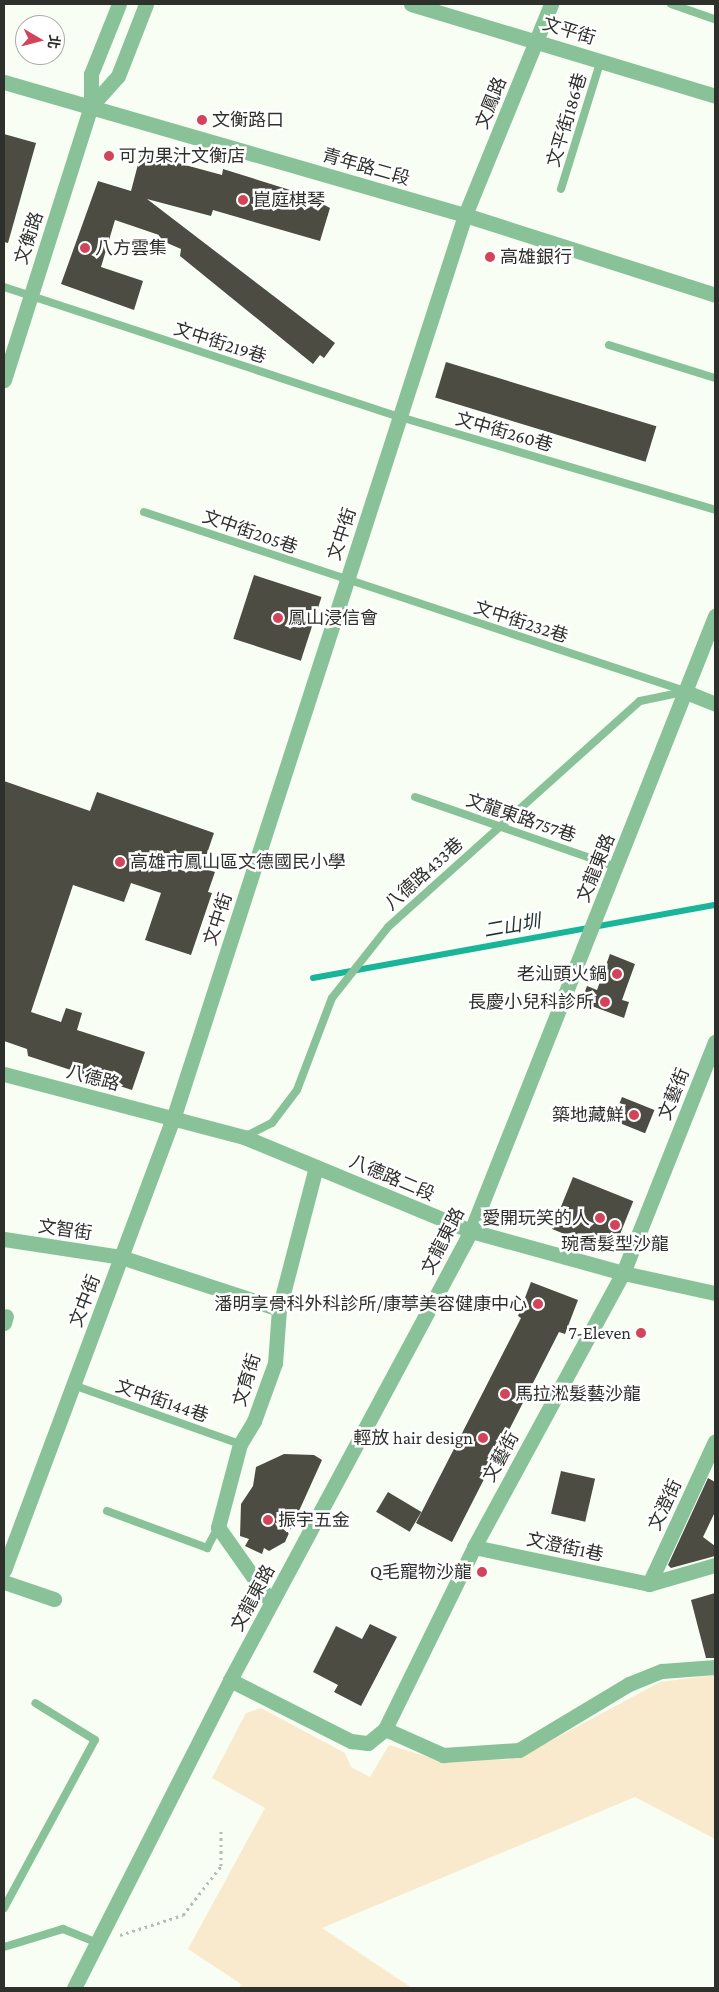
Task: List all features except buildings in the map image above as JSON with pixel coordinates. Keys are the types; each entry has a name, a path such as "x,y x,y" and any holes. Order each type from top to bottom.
{"street":[{"name":"文衡路","path":"4,380 91,106 91,74 118,4"},
{"name":"文衡路","path":"91,106 118,76 146,4"},
{"name":"文平街","path":"411,4 537,40 715,96"},
{"name":"文鳳路","path":"465,215 551,4"},
{"name":"青年路二段","path":"4,82 465,215 715,295"},
{"name":"文中街","path":"4,1570 173,1119 465,215"},
{"name":"文龍東路","path":"74,1988 95,1942 230,1680 471,1231 715,616"},
{"path":"686,692 715,704"},
{"name":"文藝街","path":"385,1729 474,1547 623,1273 711,1068 715,1042"},
{"name":"八德路","path":"4,1074 173,1119"},
{"name":"八德路二段","path":"173,1119 244,1137 471,1231 623,1273 715,1293"},
{"name":"文育街","path":"218,1527 240,1444 254,1422 274,1363 279,1309 316,1167"},
{"name":"文智街","path":"4,1239 121,1257"},
{"path":"121,1257 279,1309"},
{"name":"文澄街","path":"649,1584 715,1441"},
{"path":"218,1527 272,1602"},
{"name":"文澄街1巷","path":"474,1547 649,1584"},
{"path":"649,1584 715,1564"},
{"path":"4,1582 54,1600"},
{"path":"230,1680 350,1741 368,1742 385,1729 443,1755 519,1750 629,1684 662,1672 715,1667"}],"lane":[{"path":"671,4 714,19"},
{"name":"文平街186巷","path":"562,190 601,60"},
{"name":"文中街219巷","path":"4,287 400,417"},
{"path":"609,345 715,378"},
{"name":"文中街260巷","path":"400,417 715,510"},
{"name":"文中街205巷","path":"144,512 347,580"},
{"name":"文中街232巷","path":"347,580 686,692"},
{"name":"八德路433巷","path":"244,1137 272,1123 297,1090 332,998 388,927 640,701 686,692"},
{"name":"文龍東路757巷","path":"415,797 616,867"},
{"name":"文中街144巷","path":"73,1385 240,1444"},
{"path":"107,1511 207,1548 218,1527"},
{"path":"4,1908 95,1740 35,1704"},
{"path":"4,1947 63,1929 95,1942"}],"path":[{"path":"95,1942 183,1915 221,1866 221,1829"}],"shaded area":[{"path":"715,1675 715,1839 635,1797 322,1928 412,1988 239,1988 241,1984 188,1949 265,1808 212,1778 246,1713 261,1708 345,1753 351,1767 370,1777 389,1745 442,1761 517,1759 660,1682"}],"waterway":[{"name":"二山圳","path":"313,978 715,905"}],"place":[{"name":"文衡路口","path":"202,120"},
{"name":"可力果汁文衡店","path":"109,156"},
{"name":"崑庭棋琴","path":"243,200"},
{"name":"八方雲集","path":"85,248"},
{"name":"高雄銀行","path":"490,257"},
{"name":"鳳山浸信會","path":"278,618"},
{"name":"高雄市鳳山區文德國民小學","path":"120,862"},
{"name":"老汕頭火鍋","path":"617,974"},
{"name":"長慶小兒科診所","path":"605,1002"},
{"name":"築地藏鮮","path":"634,1115"},
{"name":"愛開玩笑的人","path":"600,1218"},
{"name":"琬喬髮型沙龍","path":"615,1225"},
{"name":"潘明享骨科外科診所/康葶美容健康中心","path":"538,1304"},
{"name":"7-Eleven","path":"641,1333"},
{"name":"馬拉淞髮藝沙龍","path":"505,1394"},
{"name":"輕放 hair design","path":"483,1438"},
{"name":"振宇五金","path":"268,1520"},
{"name":"Q毛寵物沙龍","path":"482,1572"}]}
